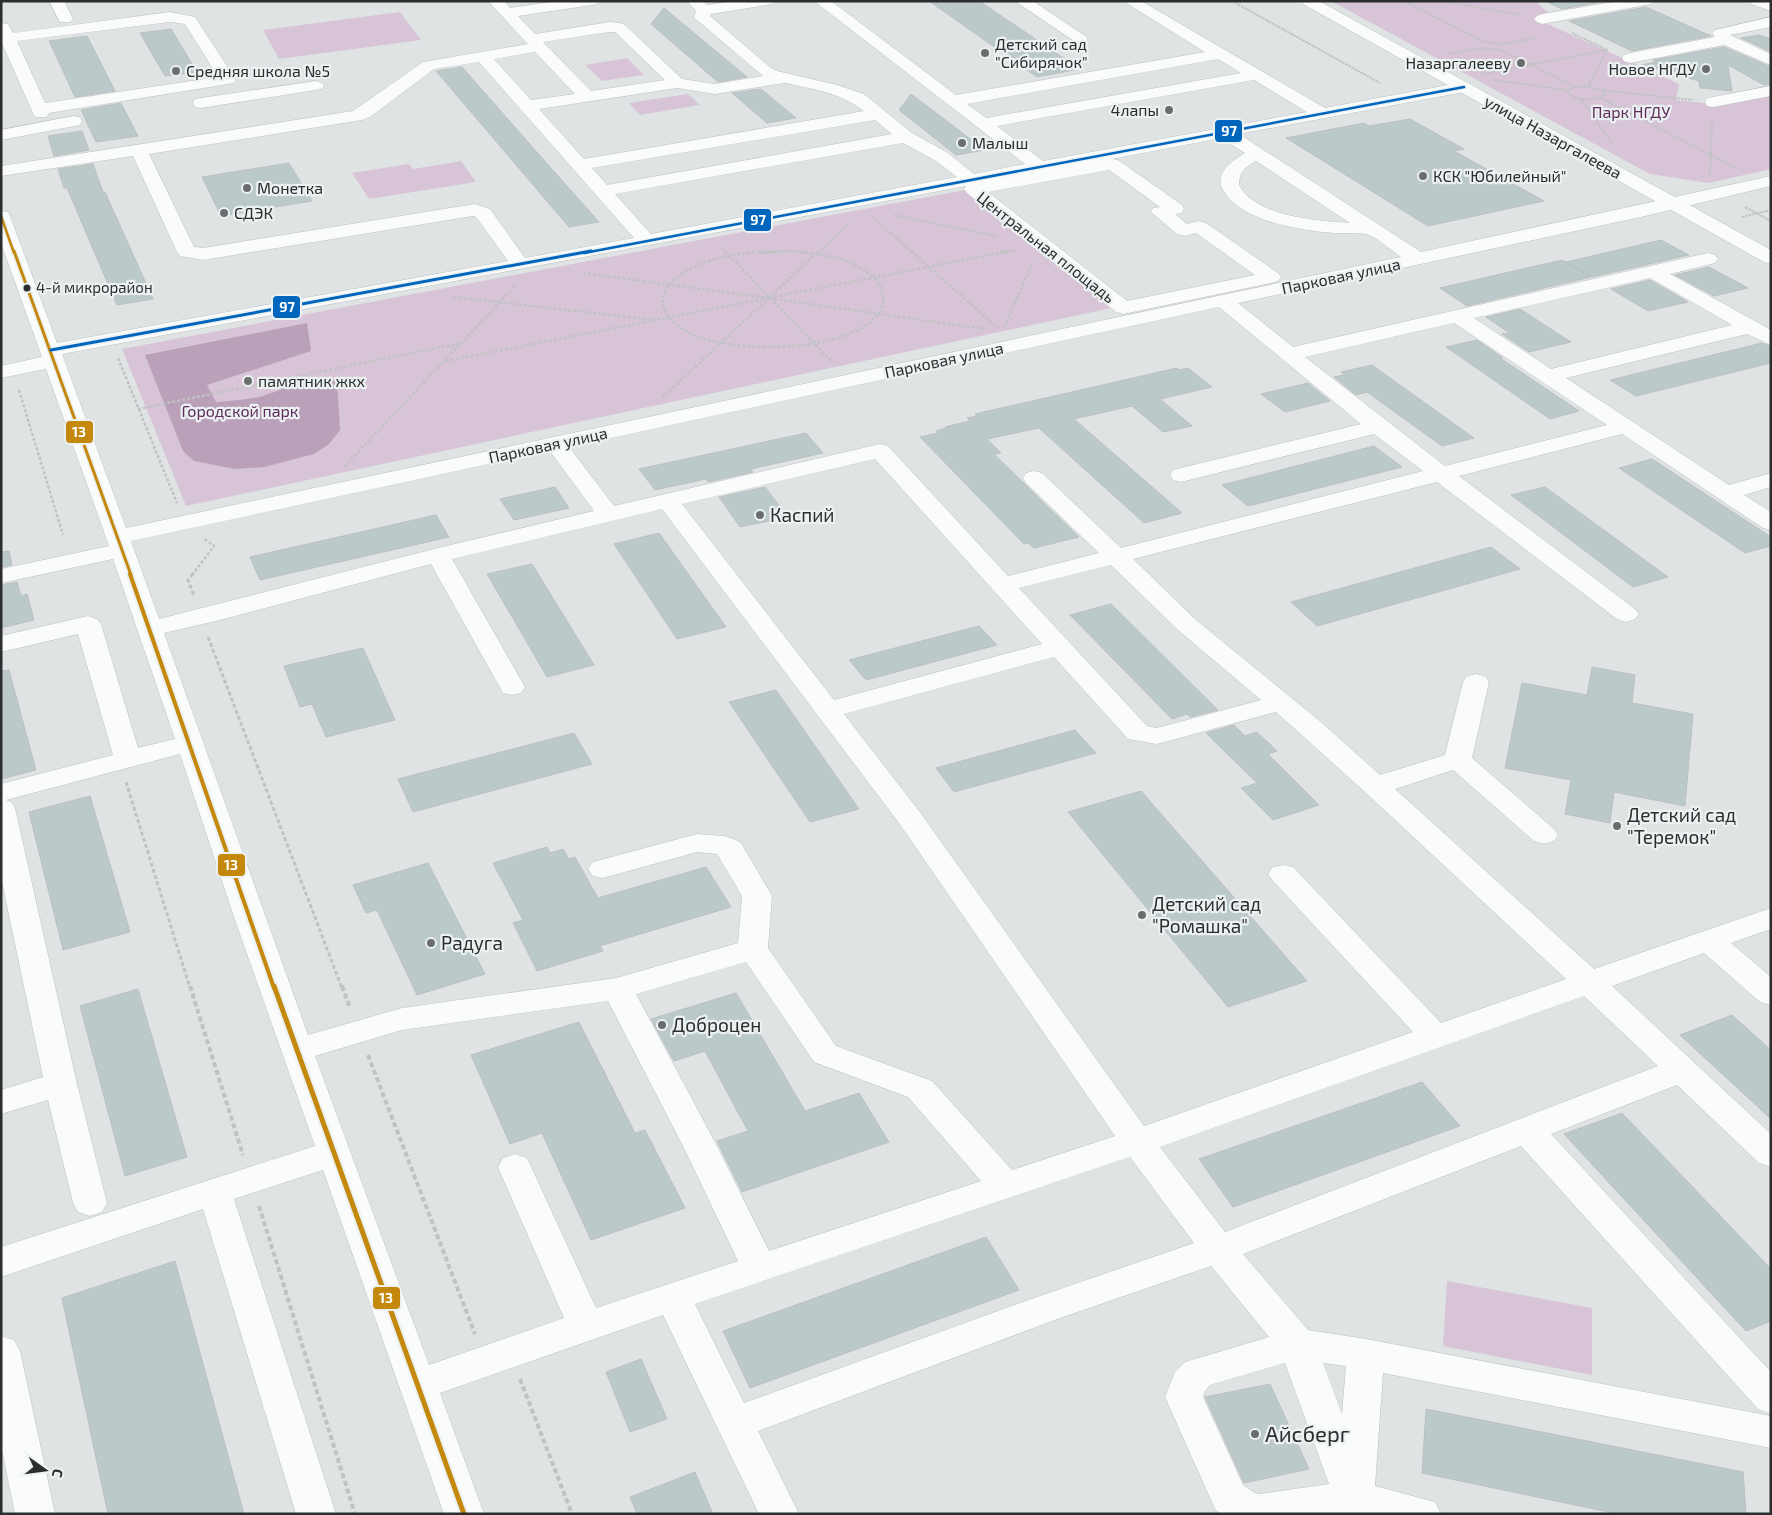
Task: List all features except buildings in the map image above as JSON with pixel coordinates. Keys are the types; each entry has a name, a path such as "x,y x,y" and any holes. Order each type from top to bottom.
{"street":[{"path":"56,1 65,18"},
{"path":"495,1 587,96"},
{"path":"507,14 592,1"},
{"path":"767,1 699,6 702,17 765,71 784,78 832,88 858,98 906,137 942,157 972,180"},
{"path":"821,1 1040,167"},
{"path":"1022,1 1080,38"},
{"path":"1130,1 1323,114"},
{"name":"улица Назаргалеева","path":"1308,1 1471,81 1672,204 1771,258"},
{"path":"1542,19 1646,1"},
{"path":"1756,1 1771,7"},
{"path":"4,31 65,18 183,3"},
{"path":"170,16 185,18 190,20 228,80 41,111 4,31 170,16"},
{"path":"1771,22 1720,34 1726,40 1771,60"},
{"path":"1,171 356,116 364,113 429,65 483,56 610,27 620,28 677,82"},
{"path":"1630,58 1726,40"},
{"path":"953,101 1219,54"},
{"path":"483,56 647,241"},
{"path":"983,124 1255,75"},
{"path":"527,106 677,82 715,89 784,78"},
{"path":"7,371 53,356 519,273 647,241 1323,114 1410,97 1471,81"},
{"path":"182,106 316,86"},
{"path":"1712,102 1771,91"},
{"path":"580,165 878,114"},
{"path":"1,135 86,119"},
{"path":"1224,132 1418,259"},
{"path":"604,192 906,137"},
{"path":"139,150 187,252 203,254 475,210 483,213 519,273"},
{"path":"1256,154 1241,162 1230,176 1229,184 1232,191 1245,202 1263,212 1293,222 1371,229"},
{"name":"Центральная площадь","path":"1112,164 1175,209 1160,212 1184,230 1199,227 1271,277 1123,308 973,190 1112,164"},
{"name":"Парковая улица","path":"1,576 120,544 555,444 1224,301 1771,181"},
{"path":"1,216 120,544 296,1050 464,1514"},
{"path":"1291,354 1708,259"},
{"path":"1653,272 1771,339"},
{"path":"1224,301 1378,426 1626,614"},
{"path":"1457,316 1771,523"},
{"path":"1548,376 1750,327"},
{"path":"1181,475 1378,426"},
{"path":"1003,585 1625,427"},
{"path":"555,444 608,514"},
{"path":"149,629 210,615 438,555 880,451 1138,733 1157,736 1279,703"},
{"path":"1034,478 1187,625 1311,728 1590,983 1771,1154"},
{"path":"1726,493 1771,480"},
{"path":"667,500 909,817 1137,1142 1218,1249 1297,1344 1354,1506"},
{"path":"438,555 512,687"},
{"path":"1,644 88,624 128,760"},
{"path":"827,710 1060,646"},
{"path":"1458,760 1476,682"},
{"path":"1,792 190,743"},
{"path":"1375,786 1458,760"},
{"path":"1458,760 1544,835"},
{"path":"1,808 60,1084 90,1203"},
{"path":"603,869 697,843 724,845 732,850 757,896 753,949 825,1054 920,1090 1006,1186"},
{"path":"1283,874 1436,1037"},
{"path":"418,1385 586,1326 1137,1142 1771,918"},
{"path":"1708,940 1771,994"},
{"path":"296,1050 402,1019 617,990 753,949"},
{"path":"617,990 701,1148 759,1268"},
{"path":"735,1423 1050,1307 1218,1249 1682,1070"},
{"path":"1,1102 60,1084"},
{"path":"1527,1130 1771,1398"},
{"path":"1,1263 5,1260 334,1153"},
{"path":"515,1167 586,1326"},
{"path":"215,1192 316,1514"},
{"path":"673,1297 779,1514"},
{"path":"1422,1514 1354,1506 1260,1512 1243,1507 1229,1496 1184,1397 1188,1383 1198,1373 1297,1344 1366,1354 1771,1432"},
{"path":"1,1351 35,1514"},
{"path":"1354,1506 1366,1354"}],"path":[{"path":"1232,1 1392,90 1410,97"},
{"path":"1404,1 1485,42 1504,44 1541,37"},
{"path":"1443,1 1542,19 1607,50"},
{"path":"1482,48 1480,44 1485,42"},
{"path":"1501,50 1507,47 1504,44"},
{"path":"1440,55 1482,48 1501,50 1575,86 1588,86 1601,90 1712,102 1709,178"},
{"path":"1471,81 1528,64 1607,50"},
{"path":"1588,86 1607,50"},
{"path":"1488,79 1567,90 1575,86"},
{"path":"1567,90 1570,95 1581,99 1601,98 1744,172"},
{"path":"1601,90 1606,94 1601,98"},
{"path":"1581,99 1615,147"},
{"path":"1740,204 1771,221"},
{"path":"871,215 1002,331"},
{"path":"893,215 1001,237"},
{"path":"660,400 722,344 850,222"},
{"path":"717,242 850,380"},
{"path":"446,360 1022,249"},
{"path":"762,252 792,252 817,254 847,262 867,272 874,278 880,284 885,298 878,314 867,324 845,336 816,344 785,348 752,348 722,344 694,336 675,325 664,312 662,298 668,284 705,262 730,256 762,252"},
{"path":"1002,331 1036,254"},
{"path":"575,272 1002,331"},
{"path":"340,471 462,343 499,302 519,273"},
{"path":"446,296 657,320"},
{"path":"138,409 462,343"},
{"path":"117,355 181,511"},
{"path":"7,371 63,535"},
{"path":"188,580 214,546 198,535"},
{"path":"128,760 123,774 355,1514"}],"green space":[{"name":"Парк НГДУ","path":"1331,1 1536,1 1551,16 1537,19 1679,84 1676,100 1721,105 1771,96 1771,169 1709,183 1650,174"},
{"path":"400,12 421,40 279,59 263,30"},
{"path":"627,58 644,75 602,81 585,65"},
{"path":"688,94 700,105 640,115 629,103"},
{"path":"461,161 476,182 369,199 352,173 409,164 413,169"},
{"name":"Городской парк","path":"970,189 1116,307 186,506 122,349"},
{"path":"1447,1281 1592,1308 1592,1375 1443,1346"}],"shaded area":[{"path":"307,323 311,351 207,385 216,402 259,397 309,380 329,379 337,382 340,430 329,444 314,454 264,467 235,469 194,461 183,451 145,355"}],"transit line":[{"name":"97","path":"51,350 647,241 1464,87"},
{"name":"13","path":"1,216 113,524 249,917 464,1514"}],"place":[{"name":"Детский сад \"Сибирячок\"","path":"985,53"},
{"name":"Назаргалееву","path":"1521,63"},
{"name":"Новое НГДУ","path":"1706,69"},
{"name":"Средняя школа №5","path":"176,71"},
{"name":"4лапы","path":"1169,110"},
{"name":"Малыш","path":"962,143"},
{"name":"КСК \"Юбилейный\"","path":"1423,176"},
{"name":"Монетка","path":"247,188"},
{"name":"СДЭК","path":"224,213"},
{"name":"4-й микрорайон","path":"27,288"},
{"name":"памятник жкх","path":"248,381"},
{"name":"Каспий","path":"760,515"},
{"name":"Детский сад \"Теремок\"","path":"1617,826"},
{"name":"Детский сад \"Ромашка\"","path":"1142,915"},
{"name":"Радуга","path":"431,943"},
{"name":"Доброцен","path":"662,1025"},
{"name":"Айсберг","path":"1255,1434"}]}
